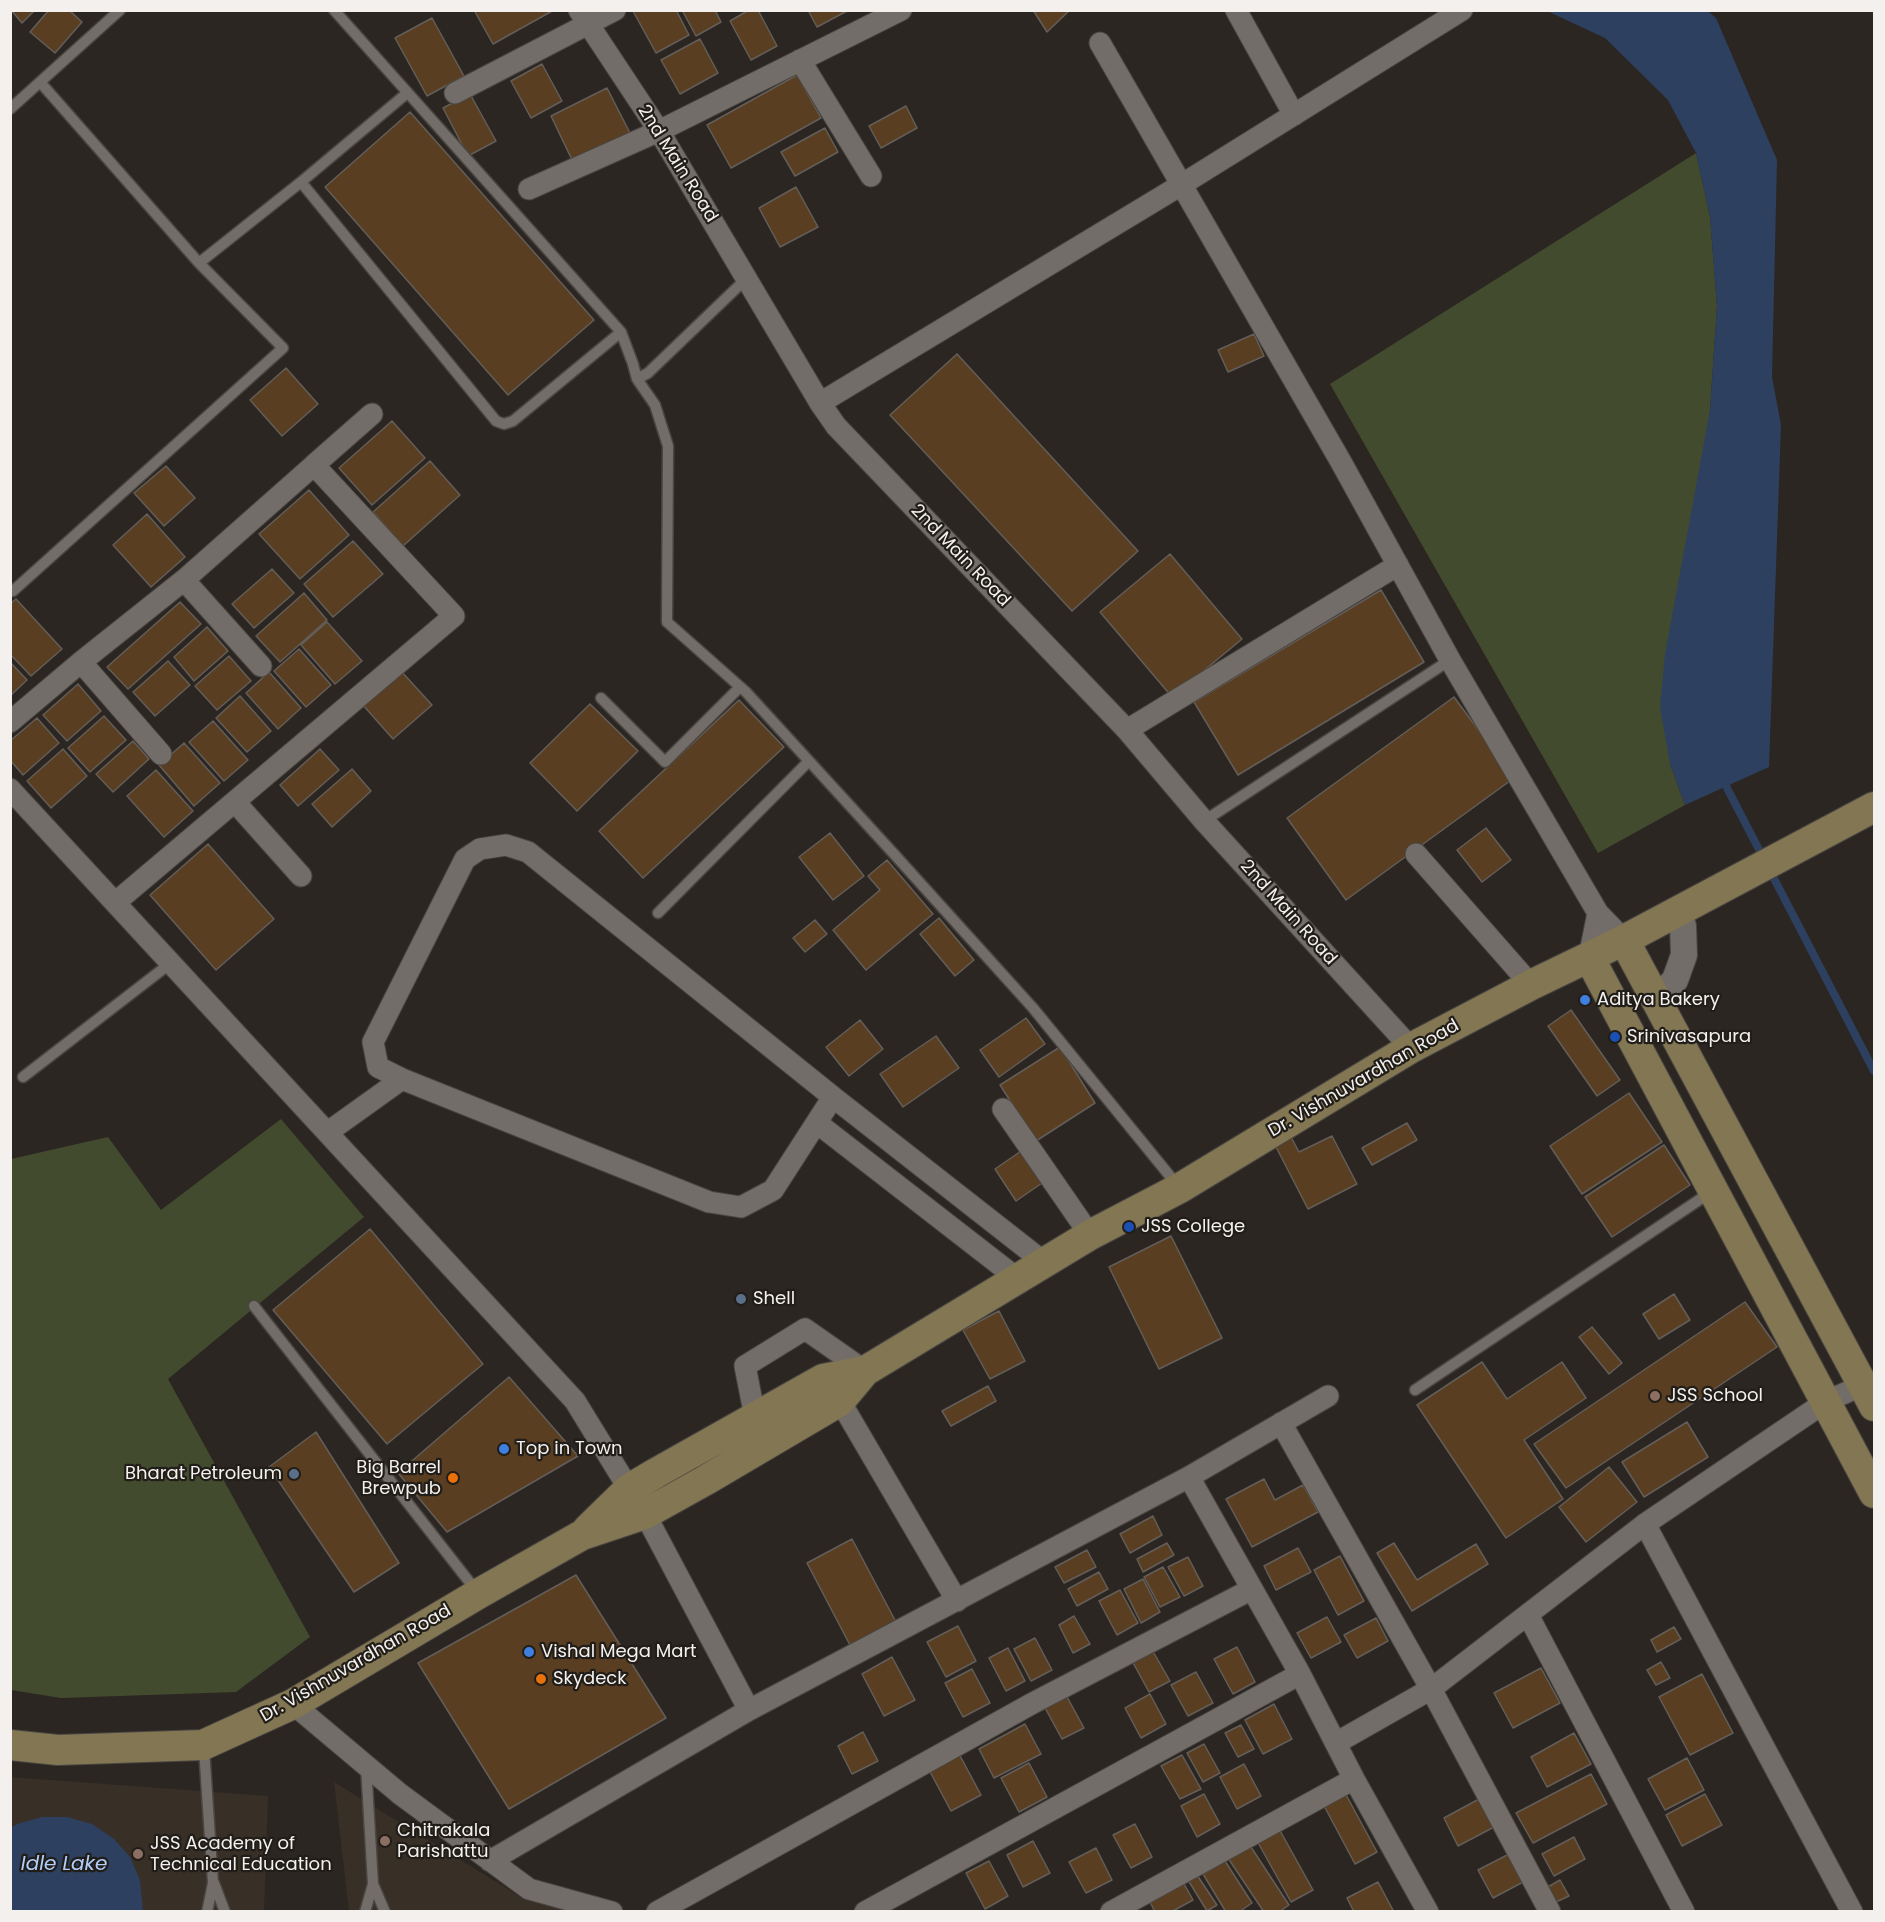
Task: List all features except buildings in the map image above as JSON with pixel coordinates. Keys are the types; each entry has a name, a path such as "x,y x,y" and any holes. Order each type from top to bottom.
{"main road":[{"name":"Dr. Vishnuvardhan Road","path":"10,1744 58,1750 203,1745 293,1704 582,1535 645,1514 832,1390 1090,1235 1180,1188 1411,1048 1531,985 1624,940 1875,807"},
{"path":"1624,940 1869,1396"},
{"path":"1589,957 1875,1493"},
{"name":"Dr. Vishnuvardhan Road","path":"582,1535 629,1490 755,1417 832,1390"}],"street":[{"path":"455,93 583,17 615,10"},
{"path":"529,189 659,131 901,10"},
{"path":"1236,10 1294,115"},
{"path":"820,404 1181,185 1462,10"},
{"name":"2nd Main Road","path":"583,17 659,131 820,404 836,426 1127,730 1204,821 1411,1048"},
{"path":"1100,43 1341,462 1450,660 1598,914 1624,940"},
{"path":"800,60 871,176"},
{"path":"10,722 184,580 372,414"},
{"path":"116,902 454,616 314,465"},
{"path":"1127,730 1398,565"},
{"path":"184,580 261,666"},
{"path":"81,662 161,754"},
{"path":"10,789 575,1401 629,1490"},
{"path":"236,802 301,876"},
{"path":"833,1097 773,1190 741,1207 709,1202 402,1080 378,1066 373,1042 465,859 480,849 506,845 528,852 1044,1263"},
{"path":"1416,854 1531,985"},
{"path":"1656,1000 1674,980 1681,968 1684,955 1683,926 1678,911"},
{"path":"1589,957 1598,914"},
{"path":"328,1132 402,1080"},
{"path":"1003,1109 1090,1235"},
{"path":"817,1123 1018,1279"},
{"path":"755,1417 745,1366 805,1329 865,1371"},
{"path":"832,1390 957,1601"},
{"path":"490,1861 749,1710 1189,1477 1328,1396"},
{"path":"1336,1743 1431,1689 1646,1524 1827,1401 1869,1396"},
{"path":"1281,1423 1431,1689 1550,1911"},
{"path":"1189,1477 1300,1674 1354,1779 1428,1911"},
{"path":"645,1514 749,1710"},
{"path":"1646,1524 1852,1911"},
{"path":"657,1911 1022,1709 1252,1588"},
{"path":"1528,1615 1684,1911"},
{"path":"864,1911 1300,1674"},
{"path":"293,1704 400,1794 528,1889 612,1911"},
{"path":"1111,1911 1354,1779"}],"lane":[{"path":"10,109 120,10"},
{"path":"334,10 406,94 621,332 637,379 655,405 668,446 667,622 740,687 809,760 1033,1008 1180,1188"},
{"path":"10,591 13,591 283,348 199,263 40,82"},
{"path":"199,263 406,94"},
{"path":"301,182 496,421 504,424 513,421 621,332"},
{"path":"637,379 648,373 747,278"},
{"path":"1204,821 1450,660"},
{"path":"601,698 665,762 740,687"},
{"path":"658,913 809,760"},
{"path":"22,1077 172,962"},
{"path":"1415,1390 1713,1190"},
{"path":"254,1306 478,1594"},
{"path":"203,1745 213,1883 207,1911"},
{"path":"365,1911 373,1884 366,1766"},
{"path":"213,1883 225,1911"},
{"path":"373,1884 385,1911"}],"shaded area":[{"name":"JSS Academy of Technical Education","path":"10,1777 268,1796 264,1911 11,1911"},
{"name":"Chitrakala Parishattu","path":"334,1782 524,1899 574,1911 349,1911"}],"green space":[{"path":"1696,153 1710,217 1717,306 1710,410 1670,764 1685,805 1598,853 1330,384"},
{"path":"281,1119 364,1217 168,1379 310,1637 236,1692 61,1698 11,1690 11,1159 108,1137 161,1210"}],"water":[{"path":"1547,11 1708,11 1716,18 1777,160 1772,377 1781,425 1769,767 1685,805 1670,764 1660,707 1665,654 1710,410 1717,306 1710,217 1696,153 1668,100 1605,38"},
{"name":"Idle Lake","path":"42,1817 67,1817 92,1824 113,1838 130,1857 140,1880 143,1911 11,1911 11,1828"}],"waterway":[{"path":"1725,778 1727,788 1874,1071"}],"place":[{"name":"Aditya Bakery","path":"1585,1000"},
{"name":"Srinivasapura","path":"1615,1037"},
{"name":"JSS College","path":"1129,1227"},
{"name":"Shell","path":"741,1299"},
{"name":"JSS School","path":"1655,1396"},
{"name":"Top in Town","path":"504,1449"},
{"name":"Bharat Petroleum","path":"294,1474"},
{"name":"Big Barrel Brewpub","path":"453,1478"},
{"name":"Vishal Mega Mart","path":"529,1652"},
{"name":"Skydeck","path":"541,1679"},
{"name":"Chitrakala Parishattu","path":"385,1841"},
{"name":"JSS Academy of Technical Education","path":"138,1854"}]}
